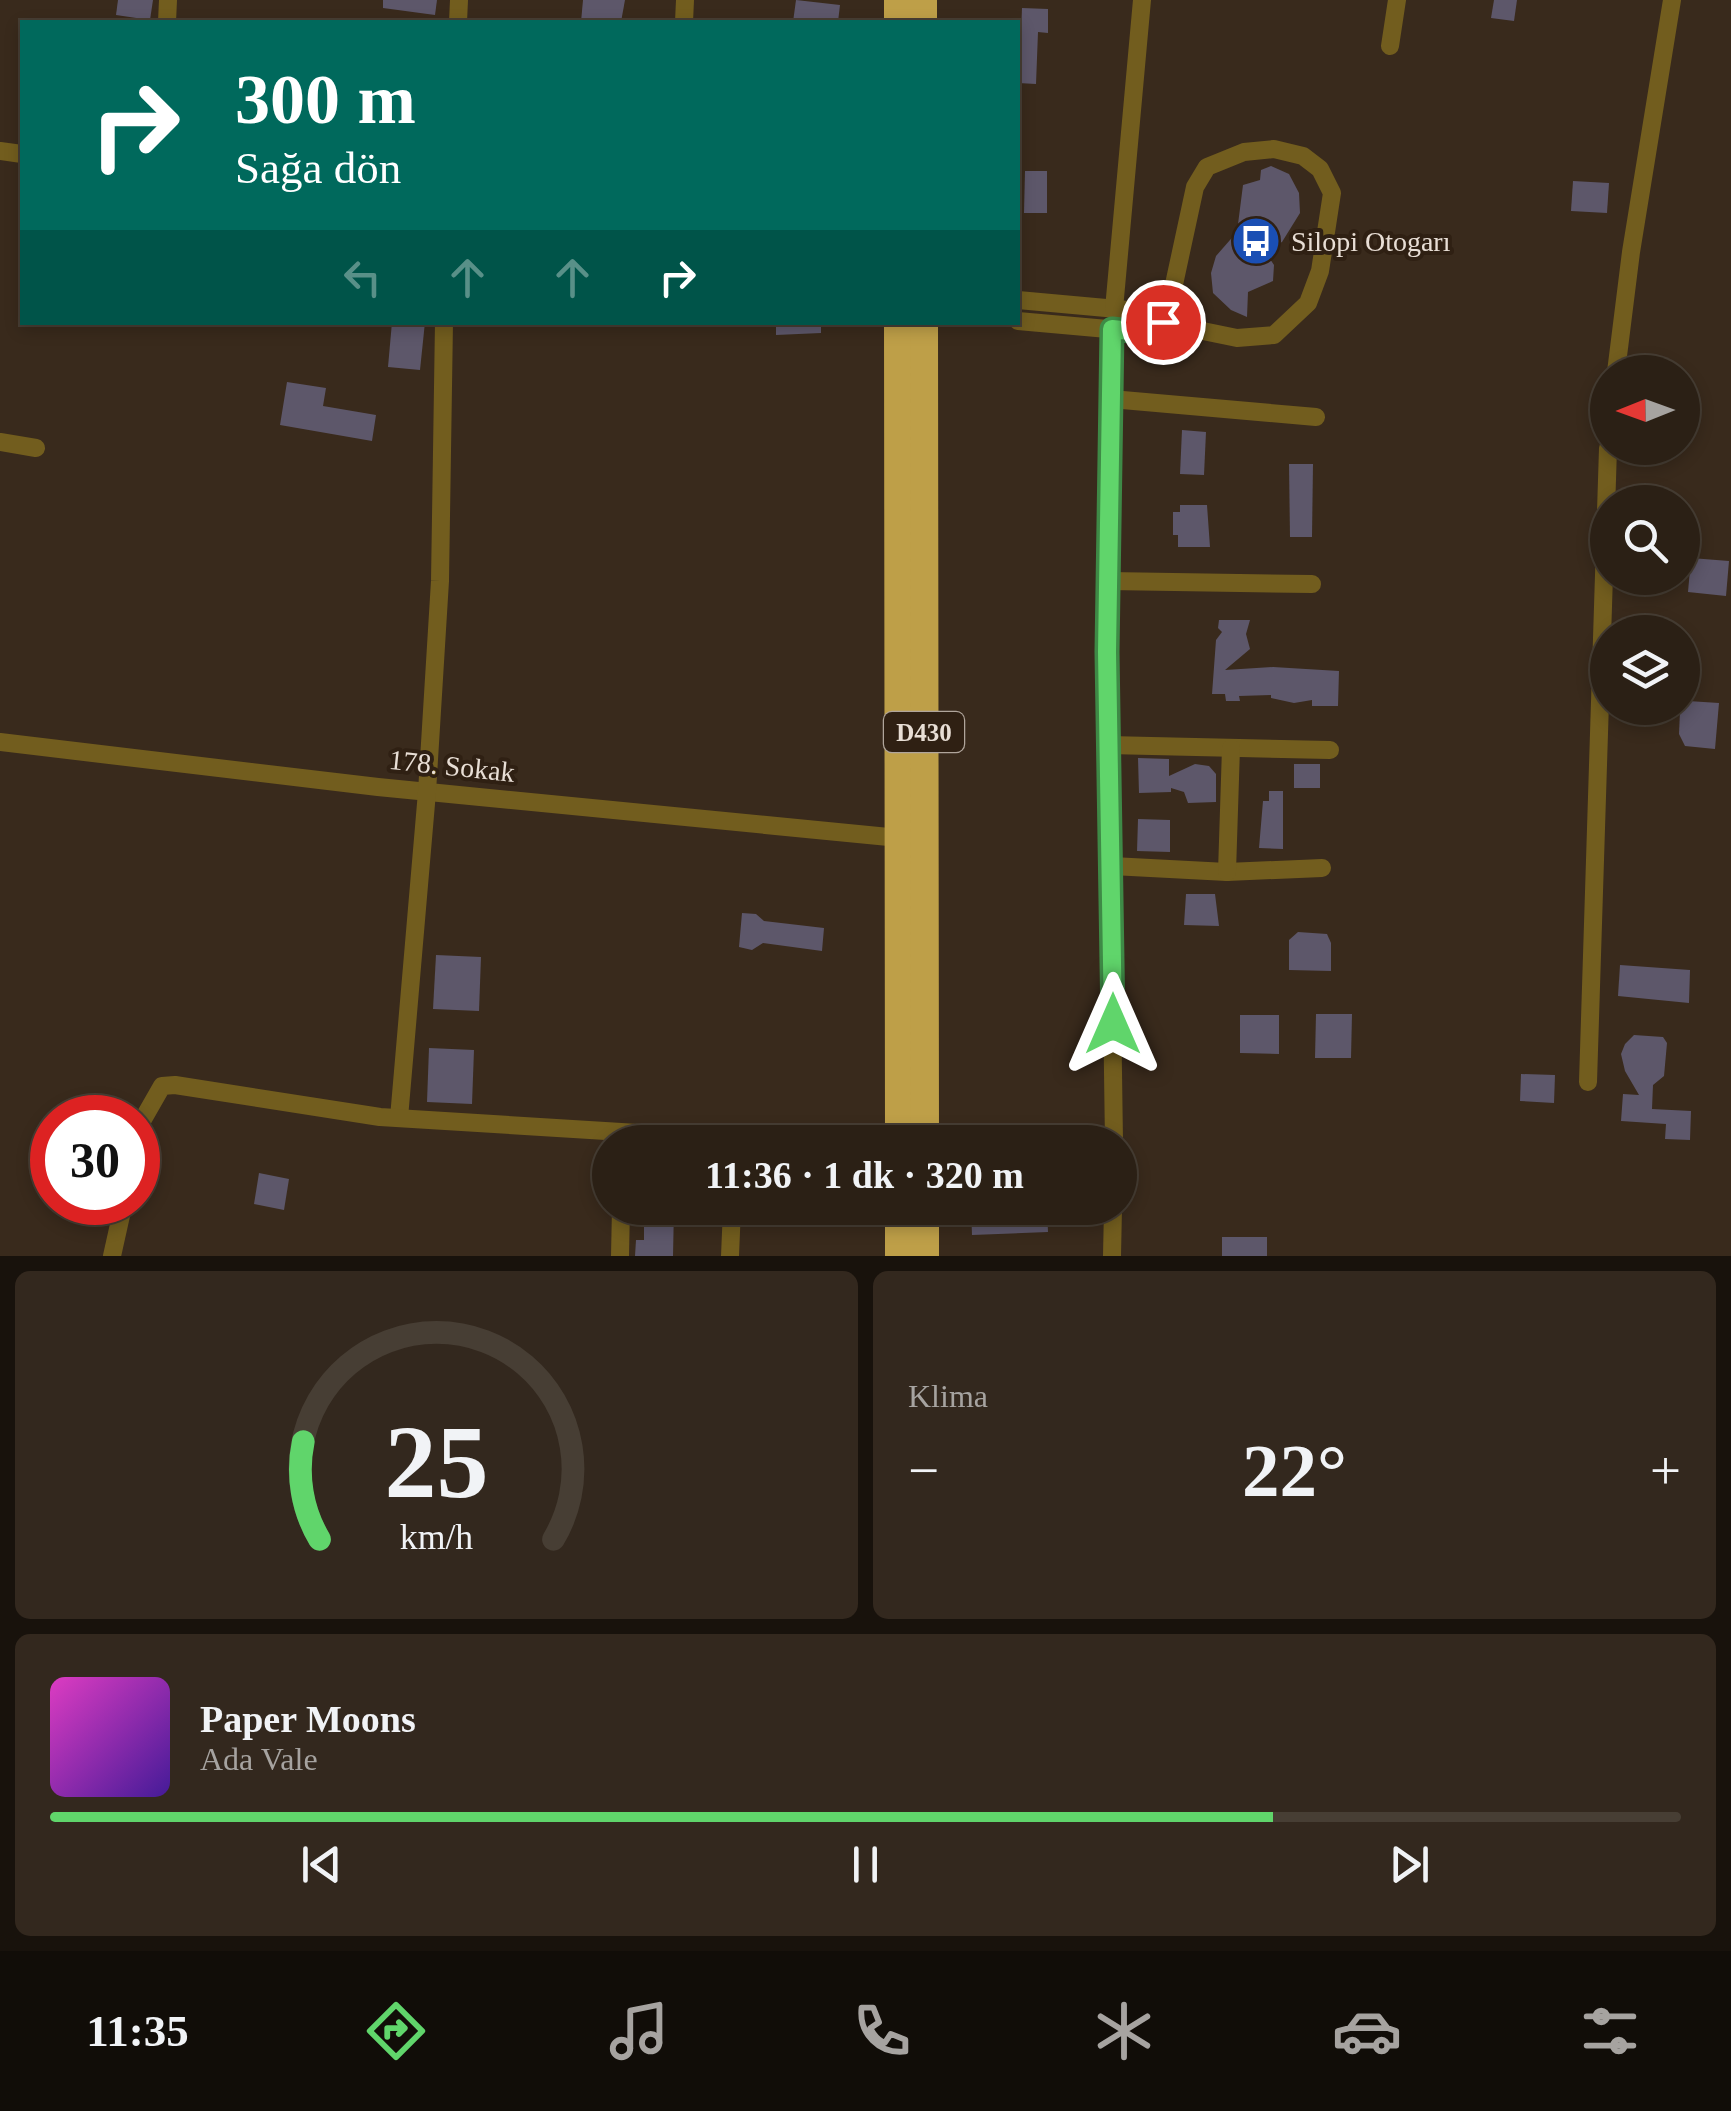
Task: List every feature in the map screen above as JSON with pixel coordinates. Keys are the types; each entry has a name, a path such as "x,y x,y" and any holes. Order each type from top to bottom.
{"highway":[{"name":"D430","path":"899,1125 899,838 908,325"},
{"name":"D430","path":"908,325 925,1125"},
{"path":"899,1225 899,1256"},
{"path":"925,1225 926,1256"}],"street":[{"path":"1114,309 1142,0"},
{"path":"1390,46 1397,0"},
{"path":"1618,355 1672,0"},
{"path":"1020,300 1139,311 1159,322 1237,338 1274,335 1308,303 1320,270 1332,193 1320,169 1304,156 1274,149 1244,152 1206,167 1195,187 1173,289 1159,322 1141,332 1020,321"},
{"path":"398,1118 427,792 440,582 444,325"},
{"path":"1112,329 1108,745 1114,1125"},
{"path":"1111,399 1316,417"},
{"path":"0,442 36,448"},
{"path":"1588,1082 1607,465"},
{"path":"1108,581 1312,584"},
{"name":"178. Sokak","path":"0,742 427,792 899,838"},
{"path":"1108,745 1330,750"},
{"path":"1227,872 1231,748"},
{"path":"1112,866 1227,872 1322,868"},
{"path":"157,1095 162,1086 398,1118 592,1135"},
{"path":"112,1256 119,1225"},
{"path":"620,1256 621,1225"},
{"path":"730,1256 731,1225"},
{"path":"1112,1256 1113,1225"}],"building":[{"path":"118,0 153,0 150,20 116,15"},
{"path":"383,0 437,0 435,15 383,8"},
{"path":"583,0 625,0 621,20 581,20"},
{"path":"796,0 840,5 838,20 793,20"},
{"path":"1494,0 1517,0 1514,21 1491,18"},
{"path":"1022,8 1048,9 1048,33 1038,32 1036,84 1020,83"},
{"name":"Silopi Otogarı","path":"1271,166 1289,174 1299,193 1300,213 1282,242 1264,250 1274,265 1273,281 1248,292 1247,317 1231,310 1213,293 1211,273 1216,256 1237,232 1243,185 1260,180 1261,170"},
{"path":"1025,171 1047,171 1047,213 1024,213"},
{"path":"1573,181 1609,183 1607,213 1571,211"},
{"path":"392,325 425,325 420,370 388,367"},
{"path":"776,325 821,325 821,333 776,335"},
{"path":"287,382 326,388 323,406 376,415 372,441 280,425"},
{"path":"1182,430 1206,432 1204,475 1180,474"},
{"path":"1289,464 1313,464 1312,537 1290,537"},
{"path":"1180,505 1207,505 1210,547 1178,547 1178,535 1173,535 1173,512 1180,512"},
{"path":"1700,559 1729,561 1726,596 1700,593"},
{"path":"1219,620 1250,620 1246,634 1250,649 1225,670 1273,667 1339,671 1338,706 1312,706 1312,700 1294,703 1271,695 1239,696 1240,701 1226,701 1225,694 1212,694 1216,640 1222,632"},
{"path":"1700,702 1719,703 1715,749 1685,746 1679,725 1700,725"},
{"path":"1138,758 1169,759 1169,776 1195,764 1209,766 1216,774 1216,802 1188,803 1184,792 1171,788 1171,792 1139,793"},
{"path":"1294,764 1320,764 1320,788 1294,788"},
{"path":"1269,791 1283,791 1283,849 1259,848 1263,801 1269,801"},
{"path":"1138,819 1170,820 1170,852 1137,851"},
{"path":"1186,894 1215,894 1219,926 1184,925"},
{"path":"742,913 756,914 764,921 824,928 822,951 763,943 752,950 739,947"},
{"path":"1298,932 1327,934 1331,943 1331,971 1289,970 1289,940"},
{"path":"436,955 481,957 479,1011 433,1009"},
{"path":"1620,965 1690,970 1689,1003 1618,996"},
{"path":"1316,1014 1352,1014 1351,1058 1315,1058"},
{"path":"1240,1015 1279,1015 1279,1054 1240,1053"},
{"path":"1634,1035 1663,1037 1667,1043 1664,1076 1653,1085 1652,1109 1691,1111 1690,1140 1665,1139 1666,1124 1621,1121 1623,1094 1639,1095 1625,1071 1621,1054"},
{"path":"429,1048 474,1050 472,1104 427,1102"},
{"path":"1521,1074 1555,1075 1554,1103 1520,1101"},
{"path":"259,1173 289,1179 284,1210 254,1204"},
{"path":"644,1225 674,1225 673,1256 635,1256 636,1240 644,1240"},
{"path":"972,1225 1048,1225 1048,1232 972,1235"},
{"path":"1222,1237 1267,1237 1267,1256 1222,1256"}],"place":[{"name":"Silopi Otogarı","path":"1256,241"}],"route":[{"path":"1113,1024 1107,652 1112,329 1141,332 1163,322"}]}
